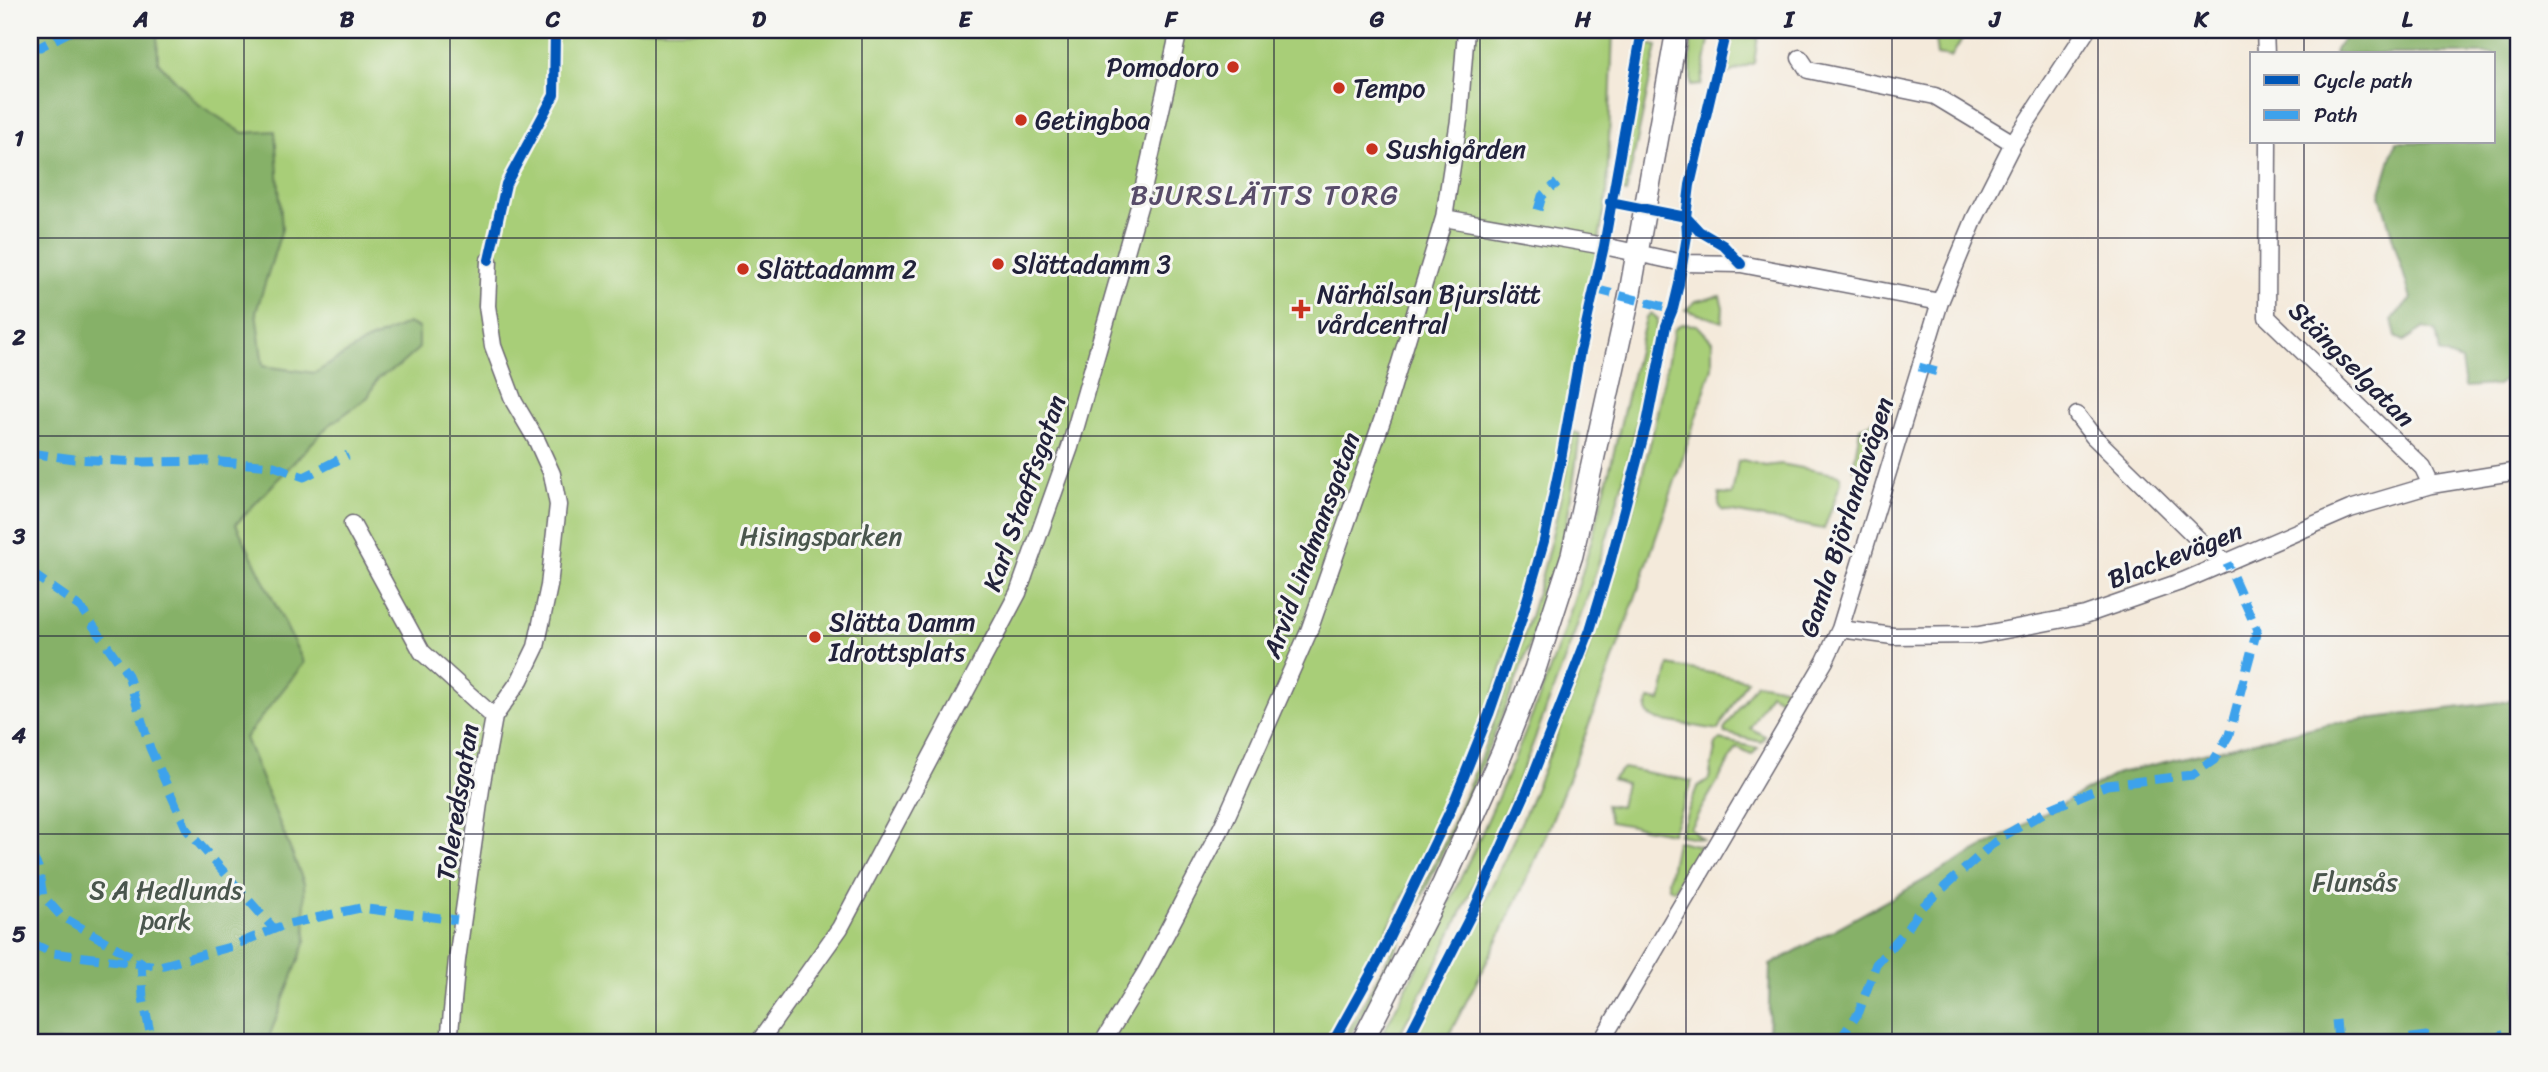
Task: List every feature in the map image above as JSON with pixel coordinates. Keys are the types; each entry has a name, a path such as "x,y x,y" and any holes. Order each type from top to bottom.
{"street":[{"name":"Karl Staaffsgatan","path":"759,1042 840,929 1018,593 1070,447 1136,216 1179,30"},
{"name":"Arvid Lindmansgatan","path":"1103,1042 1147,970 1222,827 1309,631 1385,412 1444,218 1459,120 1466,30"},
{"path":"1362,1042 1443,884 1502,753 1535,669 1572,555 1637,253 1677,30"},
{"name":"Gamla Björlandavägen","path":"1601,1042 1819,672 1840,629 1940,302 1975,218 2013,143 2087,30"},
{"path":"2265,30 2266,52"},
{"path":"1800,58 1808,70 1935,96 2013,143"},
{"name":"Stängselgatan","path":"2268,144 2267,317 2423,468 2431,485"},
{"path":"1444,218 1699,265 1741,264 1940,302"},
{"name":"Toleredsgatan","path":"449,1042 457,960 494,718 520,680 536,647 550,586 558,505 552,474 537,441 514,402 493,346 487,306 489,260"},
{"path":"2077,415 2110,453 2199,540 2227,563"},
{"name":"Blackevägen","path":"1840,629 1893,636 1979,635 2085,615 2227,563 2350,509 2431,485 2518,471"},
{"path":"352,524 422,652 494,718"}],"green space":[{"name":"Hisingsparken","path":"30,30 1613,30 1607,195 1553,491 1534,566 1491,702 1415,874 1327,1042 30,1042"},
{"name":"S A Hedlunds park","path":"30,30 157,30 158,62 197,103 243,133 275,131 282,229 256,312 263,366 315,373 365,342 408,323 419,328 419,348 399,366 378,378 368,397 327,427 236,524 304,663 245,738 304,883 306,941 267,1042 30,1042"},
{"path":"1691,30 1721,30 1721,34 1709,40 1701,85 1691,86"},
{"path":"1733,30 1759,30 1754,63 1726,74"},
{"path":"1934,30 1968,30 1951,57 1937,55"},
{"path":"2349,30 2518,30 2518,371 2497,385 2465,387 2461,361 2440,353 2436,331 2424,328 2404,341 2396,337 2392,319 2411,299 2380,195 2395,144 2496,144 2496,52 2335,50"},
{"path":"1647,44 1657,46 1626,193 1619,189"},
{"path":"1720,296 1723,307 1722,322 1686,310 1696,301"},
{"path":"1651,313 1658,319 1626,471 1596,571 1561,670 1492,844 1437,964 1395,1042 1378,1042 1433,936 1484,828 1552,663 1583,571 1646,318"},
{"path":"1681,324 1697,325 1712,341 1712,368 1655,542 1593,714 1525,882 1445,1042 1411,1042 1507,855 1568,705 1626,532 1650,444 1674,330"},
{"path":"1884,416 1869,470 1853,469 1860,428"},
{"path":"1573,432 1580,434 1567,522 1550,586 1523,664 1476,779 1424,893 1347,1042 1342,1042 1418,897 1453,823 1484,747 1513,670 1537,592"},
{"path":"1738,461 1765,466 1781,464 1840,475 1841,482 1824,529 1722,510 1719,494 1732,495"},
{"path":"1669,665 1747,680 1718,730 1658,720 1648,715 1649,699 1661,701"},
{"path":"1756,683 1793,689 1786,702 1770,693 1750,728 1765,736 1761,742 1725,733 1724,730"},
{"name":"Flunsås","path":"2518,700 2518,1042 1768,1042 1770,965 2118,773 2328,724"},
{"path":"1720,740 1758,748 1752,755 1737,748 1690,828 1702,839 1679,835 1697,787 1709,779 1716,744"},
{"path":"1623,768 1692,781 1672,833 1610,822 1606,805 1620,807 1625,783 1612,779"},
{"path":"1676,842 1700,846 1674,890 1669,887 1668,881"}],"marked path":[{"path":"30,47 40,47 73,30"},
{"path":"1538,210 1542,196 1557,183"},
{"path":"1594,289 1673,309"},
{"path":"1919,367 1941,373"},
{"path":"30,453 74,459 208,461 274,466 304,477 348,455"},
{"path":"1838,1042 1859,1012 1876,964 1907,929 1921,908 1997,840 2052,808 2107,785 2192,775 2214,760 2229,735 2257,630 2227,563"},
{"path":"30,572 80,607 128,675 150,748 187,830 274,929"},
{"path":"30,852 38,867 43,896 61,916 141,962 143,998 152,1042"},
{"path":"30,942 52,953 160,966 230,947 284,925 360,908 457,920"},
{"path":"2336,1020 2338,1040 2349,1042"},
{"path":"2488,1042 2518,1028"},
{"path":"2383,1042 2426,1036 2436,1042"}],"cycle path":[{"path":"489,260 506,184 554,95 555,30"},
{"path":"1333,1042 1379,959 1451,809 1489,714 1521,621 1544,541 1561,459 1580,352 1604,246 1642,30"},
{"path":"1406,1042 1475,907 1528,788 1590,630 1647,423 1666,326 1679,284 1687,236 1686,217 1690,185 1726,30"},
{"path":"1610,202 1686,217 1699,231 1723,245 1741,264"}],"place":[{"name":"Pomodoro","path":"1233,67"},
{"name":"Tempo","path":"1339,88"},
{"name":"Getingboa","path":"1021,120"},
{"name":"Sushigården","path":"1372,149"},
{"name":"Slättadamm 3","path":"998,264"},
{"name":"Slättadamm 2","path":"743,269"},
{"name":"Närhälsan Bjurslätt vårdcentral","path":"1301,309"},
{"name":"Slätta Damm Idrottsplats","path":"815,637"}],"district":[{"name":"BJURSLÄTTS TORG","path":"1265,194"}]}
